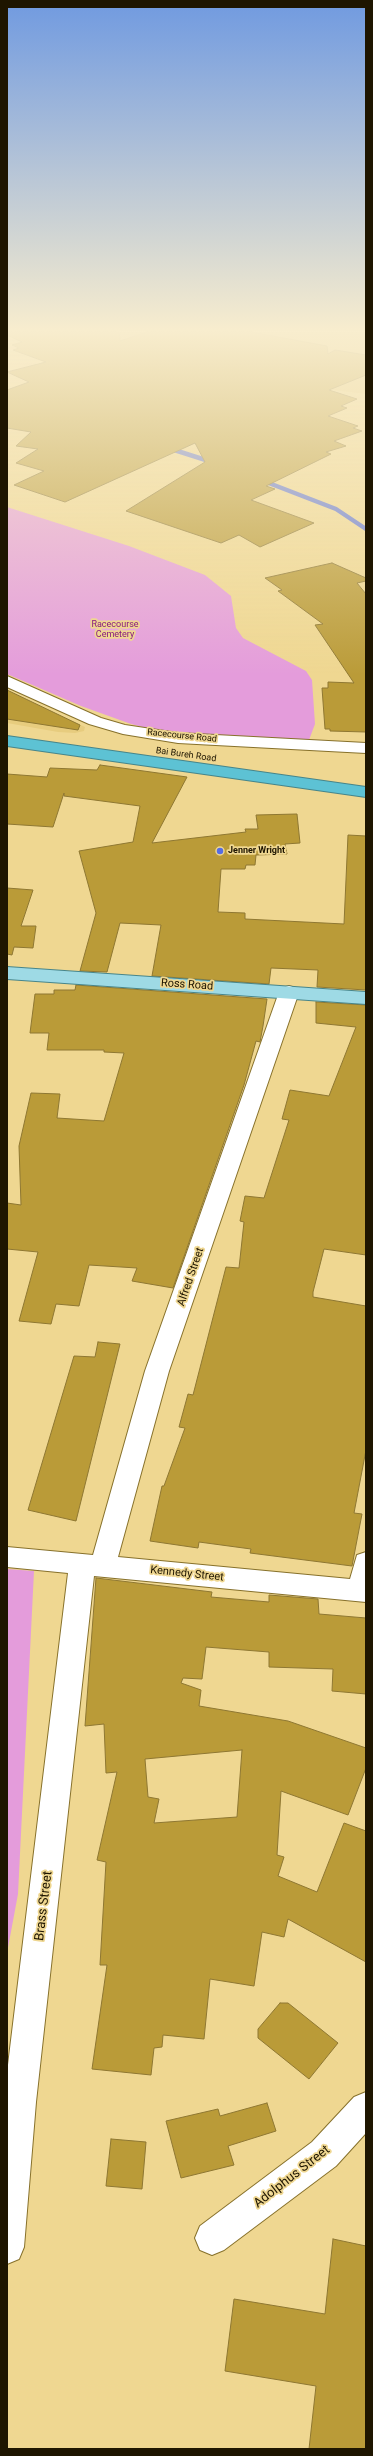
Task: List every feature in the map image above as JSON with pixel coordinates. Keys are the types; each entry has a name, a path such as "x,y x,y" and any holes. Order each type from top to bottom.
{"highway":[{"name":"Bai Bureh Road","path":"7,728 248,763 366,778"},
{"path":"7,741 366,792"}],"main road":[{"name":"Ross Road","path":"7,973 366,998"}],"street":[{"name":"Racecourse Road","path":"7,681 88,718 123,729 178,738 366,748"},
{"name":"Alfred Street","path":"93,1565 157,1371 289,992"},
{"name":"Kennedy Street","path":"7,1557 363,1591"},
{"path":"363,1591 366,1562"},
{"name":"Brass Street","path":"7,2247 20,2102 93,1565"},
{"name":"Adolphus Street","path":"212,2238 324,2154 366,2109"}],"shaded area":[{"path":"7,692 85,727 84,731 75,733 58,732 7,723"}],"green space":[{"name":"Racecourse Cemetery","path":"7,507 129,546 205,575 231,596 236,628 243,638 306,671 312,680 315,724 309,740 182,737 131,724 81,706 7,674"},
{"path":"7,1569 34,1571 18,1894 7,1953"}],"building":[{"path":"20,447 187,447 65,502 14,485 44,471 16,463 38,449"},
{"path":"197,447 344,447 326,452 331,454 266,486 275,489 251,500 314,523 260,547 239,535 221,543 126,511 205,462"},
{"path":"332,563 366,578 366,581 357,583 366,594 366,732 330,731 330,729 325,729 322,688 328,688 328,682 354,683 315,625 323,624 278,591 282,590 265,578"},
{"path":"7,690 80,725 78,730 7,719"},
{"path":"100,765 187,777 152,843 246,832 245,829 258,829 256,815 297,814 300,843 285,844 287,854 256,855 255,865 246,865 245,869 221,869 218,912 245,913 245,919 344,924 348,835 366,836 366,990 317,987 318,970 271,968 269,984 152,976 161,925 120,923 107,972 80,971 96,913 79,851 133,842 140,806 64,796 64,793 53,827 7,824 7,774 47,777 50,768 97,770"},
{"path":"7,888 33,890 21,926 36,926 33,948 14,947 12,955 7,954"},
{"path":"76,985 267,999 260,1042 256,1041 244,1085 173,1288 132,1281 137,1268 89,1265 79,1306 56,1304 51,1324 19,1321 38,1252 7,1249 7,1203 21,1205 19,1146 31,1093 60,1094 57,1118 104,1121 124,1053 104,1052 104,1050 47,1050 49,1033 30,1033 35,994 54,994 54,990 75,990"},
{"path":"316,1002 366,1005 366,1255 324,1249 313,1292 313,1297 366,1306 366,1450 354,1513 362,1514 352,1566 250,1553 251,1549 199,1542 198,1548 150,1541 162,1486 164,1486 185,1428 179,1427 188,1394 193,1395 226,1267 239,1268 244,1222 240,1221 245,1196 264,1198 289,1120 282,1119 290,1090 329,1096 356,1027 316,1023"},
{"path":"98,1342 120,1344 76,1521 28,1510 74,1356 95,1357"},
{"path":"96,1578 212,1592 211,1597 269,1602 269,1595 318,1599 319,1614 366,1618 366,1694 332,1691 333,1669 269,1667 269,1652 206,1647 202,1679 183,1678 181,1683 201,1690 199,1706 288,1721 366,1748 366,1768 348,1815 281,1791 277,1855 284,1857 278,1876 317,1892 344,1823 366,1831 366,1962 288,1919 284,1937 262,1932 254,1986 210,1979 204,2039 163,2035 162,2047 154,2048 151,2075 92,2069 107,1965 100,1965 106,1862 97,1860 117,1772 106,1773 104,1724 85,1726","holes":["242,1750 237,1817 154,1823 159,1799 148,1797 145,1759"]},
{"path":"280,2003 288,2003 338,2043 309,2079 258,2038 258,2029"},
{"path":"267,2103 276,2131 228,2146 234,2165 181,2178 166,2121 218,2109 220,2116"},
{"path":"111,2139 146,2142 142,2189 106,2186"},
{"path":"333,2239 366,2246 366,2449 309,2449 316,2386 225,2371 234,2299 325,2314"}],"waterway":[{"path":"168,448 212,462"},
{"path":"261,480 336,509 366,529"}],"place":[{"name":"Jenner Wright","path":"220,851"}]}
